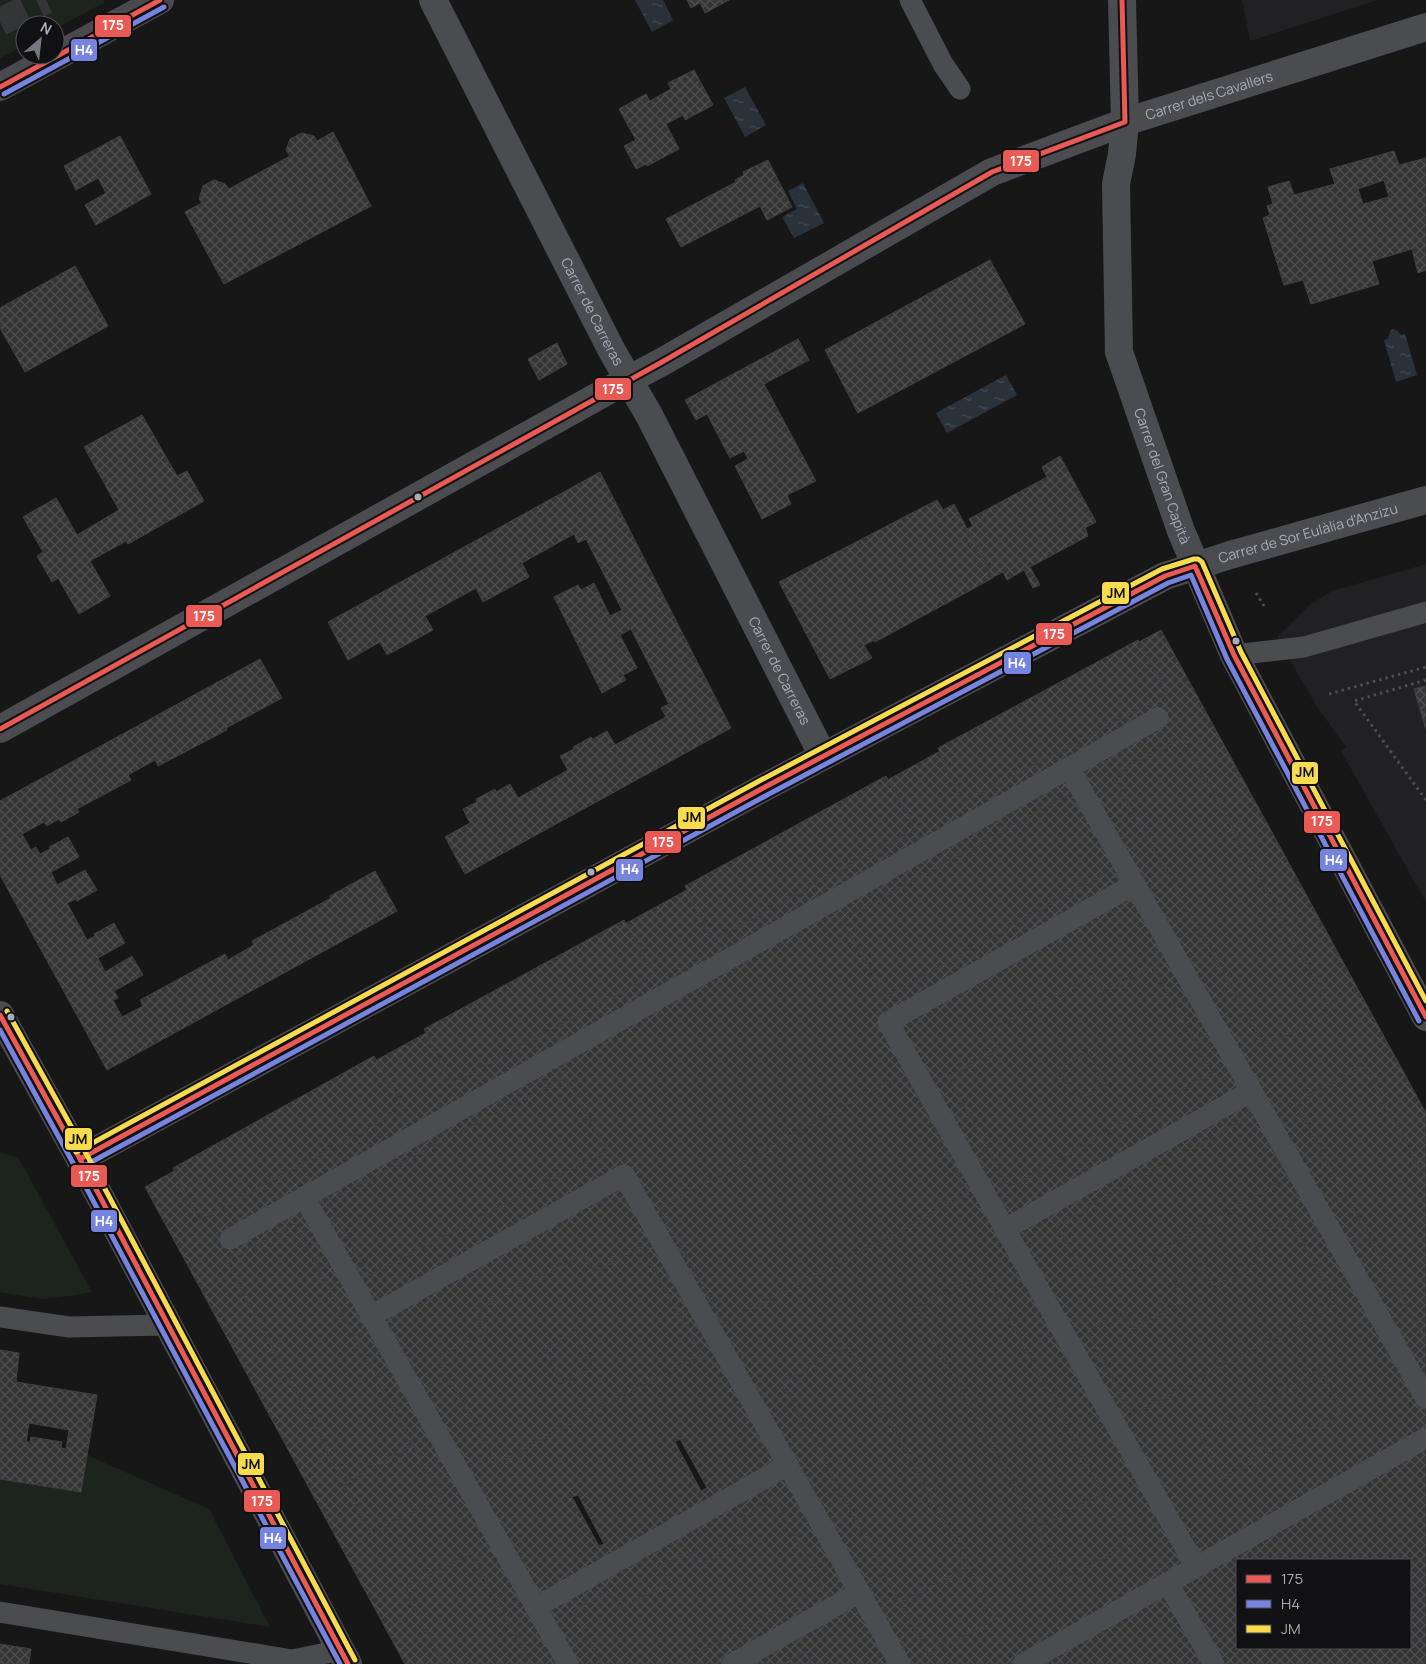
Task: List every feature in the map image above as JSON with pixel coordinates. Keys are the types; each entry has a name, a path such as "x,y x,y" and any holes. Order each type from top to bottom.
{"street":[{"path":"0,87 160,0"},
{"name":"Carrer de Carreras","path":"433,0 612,351 629,379 823,756"},
{"name":"Carrer del Gran Capità","path":"1122,0 1126,122 1116,184 1118,352 1194,566 1234,655 1426,1017"},
{"name":"Carrer dels Cavallers","path":"0,729 662,362 992,172 1126,122 1426,27"},
{"name":"Carrer de Sor Eulàlia d'Anzizu","path":"80,1159 823,756 1165,576 1426,500"},
{"path":"2,1022 80,1159 345,1657"}],"lane":[{"path":"910,0 943,64 960,89"},
{"path":"1234,655 1304,647 1426,612"},
{"path":"230,1239 1158,718"},
{"path":"1069,768 1426,1399"},
{"path":"1135,884 888,1022 1196,1567"},
{"path":"1005,1229 1252,1091"},
{"path":"371,1316 624,1175 900,1664"},
{"path":"304,1197 568,1664"},
{"path":"0,1317 69,1327 167,1325"},
{"path":"1023,1664 1426,1438"},
{"path":"536,1607 788,1465"},
{"path":"1168,1583 1214,1664"},
{"path":"732,1664 860,1592"},
{"path":"0,1612 292,1660 345,1657"}],"path":[{"path":"1256,593 1264,606"},
{"path":"1329,694 1426,667"},
{"path":"1426,680 1354,701 1426,800"}],"shaded area":[{"path":"0,0 104,0 105,2 65,24 65,15 15,15 15,50 0,58"},
{"path":"1242,0 1378,0 1250,41"},
{"path":"1426,564 1426,902 1341,751 1346,747 1317,707 1277,637 1311,604 1332,591"},
{"path":"0,1153 18,1157 92,1292 42,1299 0,1292"},
{"path":"87,1455 209,1509 270,1627 0,1584 0,1479 80,1492"}],"water":[{"path":"635,0 663,0 673,20 652,32"},
{"path":"745,87 766,125 745,137 724,98"},
{"path":"803,183 824,223 794,238 782,217 797,209 788,191"},
{"path":"1393,329 1401,335 1405,334 1417,375 1396,382 1384,340 1388,339 1390,331"},
{"path":"1006,375 1017,395 947,433 936,413"}],"building":[{"path":"687,0 729,0 705,13 700,3 691,8"},
{"path":"694,70 713,105 685,120 683,115 666,124 679,149 647,166 646,164 636,169 624,146 636,140 619,109 646,94 650,101 671,89 668,83"},
{"path":"333,132 371,206 224,284 185,212 202,203 199,199 203,186 214,180 225,184 229,189 290,156 286,150 290,139 302,133 314,136 317,141"},
{"path":"120,136 151,194 96,225 85,205 106,193 98,178 76,190 64,166"},
{"path":"1394,151 1399,165 1426,158 1426,270 1418,273 1412,249 1372,261 1379,284 1311,304 1303,280 1284,285 1263,218 1270,215 1267,206 1273,204 1268,187 1289,181 1294,195 1335,184 1330,169","holes":["1384,180 1389,197 1363,204 1358,189"]},
{"path":"768,160 792,207 767,220 760,206 681,247 666,219 736,182 735,180 744,175 743,172"},
{"path":"990,260 1025,324 858,413 825,350"},
{"path":"75,266 108,326 25,372 0,328 0,308"},
{"path":"798,339 809,360 764,384 816,481 787,495 791,504 762,519 735,466 748,459 744,451 730,458 707,414 696,420 685,400"},
{"path":"557,343 567,364 539,380 528,359"},
{"path":"142,415 177,476 187,471 204,501 128,544 126,541 90,561 110,596 79,614 58,578 52,582 37,556 43,552 23,517 56,498 77,535 119,510 84,447"},
{"path":"1060,456 1096,522 1085,528 1088,536 1030,567 1040,585 1033,588 1024,570 1007,580 1003,572 993,577 967,529 973,526 969,519 1047,477 1042,467"},
{"path":"600,472 731,728 465,874 445,837 470,823 463,809 477,802 476,799 495,789 496,792 510,784 518,798 568,770 560,756 591,737 593,739 607,731 615,745 666,717 661,708 669,704 631,629 620,635 637,668 623,675 626,680 602,693 554,597 578,585 581,590 594,583 610,616 622,610 586,539 578,543 574,534 522,563 529,577 483,602 476,588 425,616 433,630 387,655 380,642 348,660 328,622"},
{"path":"937,500 943,510 954,504 993,578 875,642 874,640 864,645 872,658 830,679 779,582"},
{"path":"1161,630 1426,1113 1426,1664 405,1664 145,1187","holes":["1091,1040 1119,1089 1068,1117 1041,1067","1091,1213 1119,1264 1106,1271 1078,1220","579,1319 606,1370 556,1397 529,1347","680,1439 707,1488 701,1491 675,1442","578,1495 604,1544 599,1546 572,1497"]},
{"path":"1138,640 1168,694 963,803 938,748"},
{"path":"260,659 282,698 226,728 227,730 158,766 155,760 128,775 131,780 77,809 79,812 61,822 59,819 47,826 44,822 22,834 31,850 36,847 40,854 68,837 79,857 51,872 57,885 85,870 97,890 77,901 76,899 67,903 87,940 114,923 125,943 98,958 105,972 132,956 143,975 114,991 118,998 113,1000 122,1017 143,1006 140,1000 225,954 228,960 254,945 252,941 331,898 330,896 375,871 397,911 107,1070 0,875 0,801"},
{"path":"1426,686 1426,730 1414,689"},
{"path":"1183,738 1332,1010 1265,1047 1112,775"},
{"path":"886,776 916,829 712,941 685,886"},
{"path":"1076,790 1119,866 886,997 842,920"},
{"path":"624,920 655,974 451,1084 424,1029"},
{"path":"1153,966 1212,1073 1009,1188 949,1077 999,1049 988,1033 1093,975 1104,994"},
{"path":"1088,1052 1106,1086 1077,1101 1059,1068"},
{"path":"374,1056 404,1109 199,1220 173,1168"},
{"path":"1363,1066 1426,1180 1426,1342 1295,1103"},
{"path":"905,1073 969,1194 724,1324 659,1207"},
{"path":"565,1078 608,1150 370,1275 327,1201"},
{"path":"1254,1114 1287,1177 1095,1291 1057,1226"},
{"path":"1290,1219 1337,1303 1133,1415 1087,1331 1123,1310 1134,1329 1183,1301 1175,1285 1204,1269 1213,1287 1264,1259 1253,1240"},
{"path":"295,1224 413,1445 344,1483 226,1261"},
{"path":"641,1247 702,1354 497,1463 437,1358 486,1330 475,1312 584,1254 594,1273"},
{"path":"984,1273 1103,1493 1037,1529 917,1309"},
{"path":"575,1332 594,1367 563,1383 545,1349"},
{"path":"848,1346 969,1566 900,1603 782,1383"},
{"path":"0,1350 19,1353 16,1382 97,1395 81,1492 0,1479","holes":["29,1423 69,1430 66,1449 61,1448 62,1442 31,1437 30,1442 26,1442"]},
{"path":"1320,1370 1343,1412 1307,1432 1303,1423 1292,1430 1298,1440 1269,1456 1264,1445 1251,1452 1256,1461 1223,1479 1199,1436"},
{"path":"413,1445 441,1497 372,1535 344,1483"},
{"path":"1103,1493 1130,1544 1066,1579 1037,1529"},
{"path":"775,1499 822,1585 678,1664 602,1664 573,1611 609,1591 619,1610 669,1582 660,1566 688,1551 697,1566 747,1539 737,1520"},
{"path":"471,1553 531,1664 444,1664 404,1589"},
{"path":"969,1566 997,1618 929,1655 900,1603"},
{"path":"0,1644 31,1649 29,1664 0,1664"},
{"path":"805,1651 812,1664 782,1664"}],"tunnel":[{"path":"0,22 46,0"}],"transit line":[{"name":"175","path":"0,87 160,0"},
{"name":"175","path":"0,729 662,362 992,172 1125,122 1122,0"},
{"name":"H4","path":"4,94 164,7"},
{"name":"JM","path":"76,1152 761,780 1162,569 1194,559 1202,562 1241,652 1426,1001"},
{"name":"175","path":"80,1159 765,787 1165,576 1195,566 1234,655 1426,1017"},
{"name":"H4","path":"84,1166 769,794 1168,583 1191,575 1227,659 1419,1021"},
{"name":"JM","path":"7,1011 87,1155 355,1660"},
{"name":"175","path":"0,1015 80,1159 348,1664"},
{"name":"H4","path":"0,1030 340,1664"}]}
